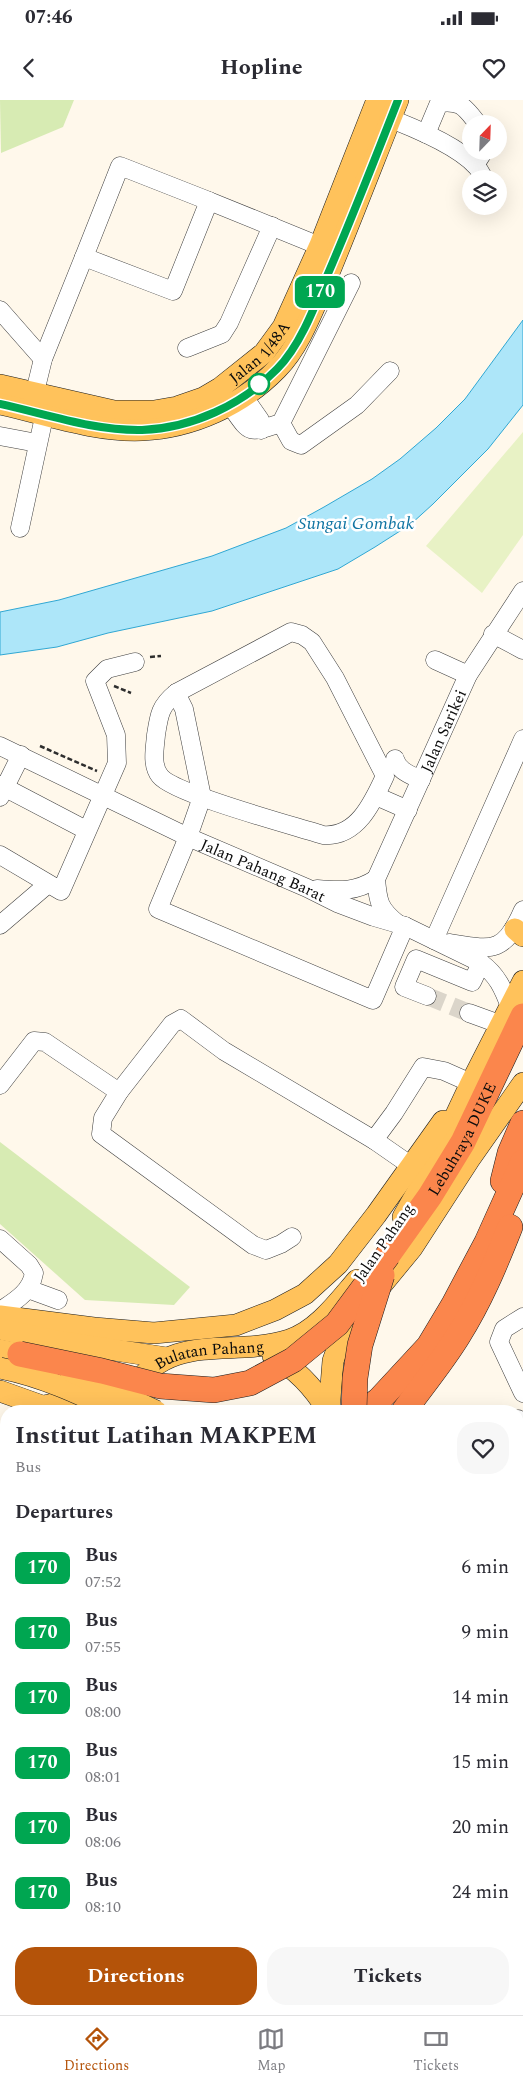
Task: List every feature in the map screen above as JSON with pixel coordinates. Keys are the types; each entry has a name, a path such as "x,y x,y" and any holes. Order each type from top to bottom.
{"highway":[{"name":"Lebuhraya DUKE","path":"10,1352 102,1371 160,1386 214,1390 250,1384 292,1360 337,1324 430,1196 463,1142 512,1016"},
{"name":"Lebuhraya DUKE","path":"469,1160 523,1052"},
{"path":"487,1242 510,1153 523,1122"},
{"path":"372,1405 429,1346 487,1242 523,1162"},
{"path":"408,1405 458,1337 473,1311 491,1276 523,1195"},
{"path":"354,1405 355,1378 360,1345 388,1255"}],"main road":[{"name":"Jalan 1/48A","path":"0,385 40,404 102,427 141,430 175,426 237,401 277,370 294,346 329,249 385,108"},
{"name":"Jalan 1/48A","path":"0,404 40,404 114,411 154,411 177,407 203,398 220,388 264,353 273,343 329,249"},
{"name":"Jalan Pahang","path":"250,1346 290,1340 309,1330 324,1317 354,1284 378,1254 431,1168 471,1083 512,1016 523,981"},
{"path":"0,1316 94,1328 154,1333 236,1325 275,1310 305,1294 338,1264 376,1215 410,1165 471,1083"},
{"name":"Jalan Pahang","path":"329,1405 333,1361 340,1341 352,1321 412,1248 469,1160 523,1083"},
{"path":"0,1329 56,1341 167,1358"},
{"path":"56,1341 76,1359 84,1371 83,1384 75,1396 58,1405"},
{"name":"Bulatan Pahang","path":"122,1405 140,1378 167,1358 215,1347 250,1346 275,1357 300,1375 317,1393 324,1405"},
{"path":"10,1352 81,1375 144,1405"},
{"path":"0,1368 76,1391 103,1405"},
{"path":"0,1391 40,1405"}],"street":[{"path":"426,134 440,102 451,100 460,103 470,115"},
{"path":"385,108 481,165"},
{"path":"20,528 37,442 43,359 120,166 329,249"},
{"path":"84,257 173,291 209,201"},
{"path":"187,348 222,334 229,323 272,226"},
{"path":"237,401 260,420 261,430 282,423 351,284"},
{"path":"0,310 43,359"},
{"path":"282,423 291,441 301,445 358,405 390,371"},
{"path":"0,436 37,442"},
{"name":"Jalan Sarikei","path":"376,879 468,675 493,634 523,591"},
{"path":"291,632 302,635 312,642 335,678 385,776 376,796 364,816 353,826 330,836 202,797 166,782 159,775 155,765 159,716 165,701 176,693 291,632"},
{"path":"493,634 523,650"},
{"path":"435,660 468,675"},
{"path":"0,855 62,891 86,830 117,763 116,735 95,681 107,669 135,662"},
{"path":"176,693 184,709 202,797 188,837 158,909 374,1000 401,925 384,912 377,896 376,879 360,888 344,892 307,888"},
{"path":"520,925 503,943 495,947 463,945 434,940 523,739"},
{"name":"Jalan Pahang Barat","path":"0,746 188,837 307,888 337,903 401,925 481,963 500,982 512,1016"},
{"path":"21,755 2,790 86,830"},
{"path":"394,759 396,765 403,771 422,780"},
{"path":"376,796 408,810"},
{"path":"0,925 52,884"},
{"path":"427,996 404,987 416,959 472,982 481,963"},
{"path":"470,1013 512,1016"},
{"path":"292,1237 266,1250 253,1244 101,1134 103,1118 119,1092 172,1024 180,1019 224,1051 374,1140 410,1165"},
{"path":"0,1085 26,1049 34,1041 40,1041 45,1042 119,1092"},
{"path":"374,1140 394,1114 423,1067 444,1070 471,1083"},
{"path":"0,1239 29,1265 34,1272 28,1289 19,1299 0,1312"},
{"path":"28,1289 58,1300"},
{"path":"523,1316 504,1329 499,1342 523,1393"}],"path":[{"path":"36,744 110,777"}],"green space":[{"path":"0,100 74,100 63,127 1,153"},
{"path":"523,432 523,535 482,593 426,546"},
{"path":"0,1142 190,1287 174,1305 85,1300 0,1224"}],"water":[{"name":"Sungai Gombak","path":"523,320 523,405 488,449 411,524 338,569 212,611 108,633 57,647 0,655 0,612 59,600 212,556 286,528 372,479 400,459 436,428 465,399"}],"tunnel":[{"path":"427,996 469,1013"}],"bus line":[{"name":"170","path":"0,404 102,427 141,430 175,426 209,414 244,397 277,370 294,346 337,254 398,100"}]}
